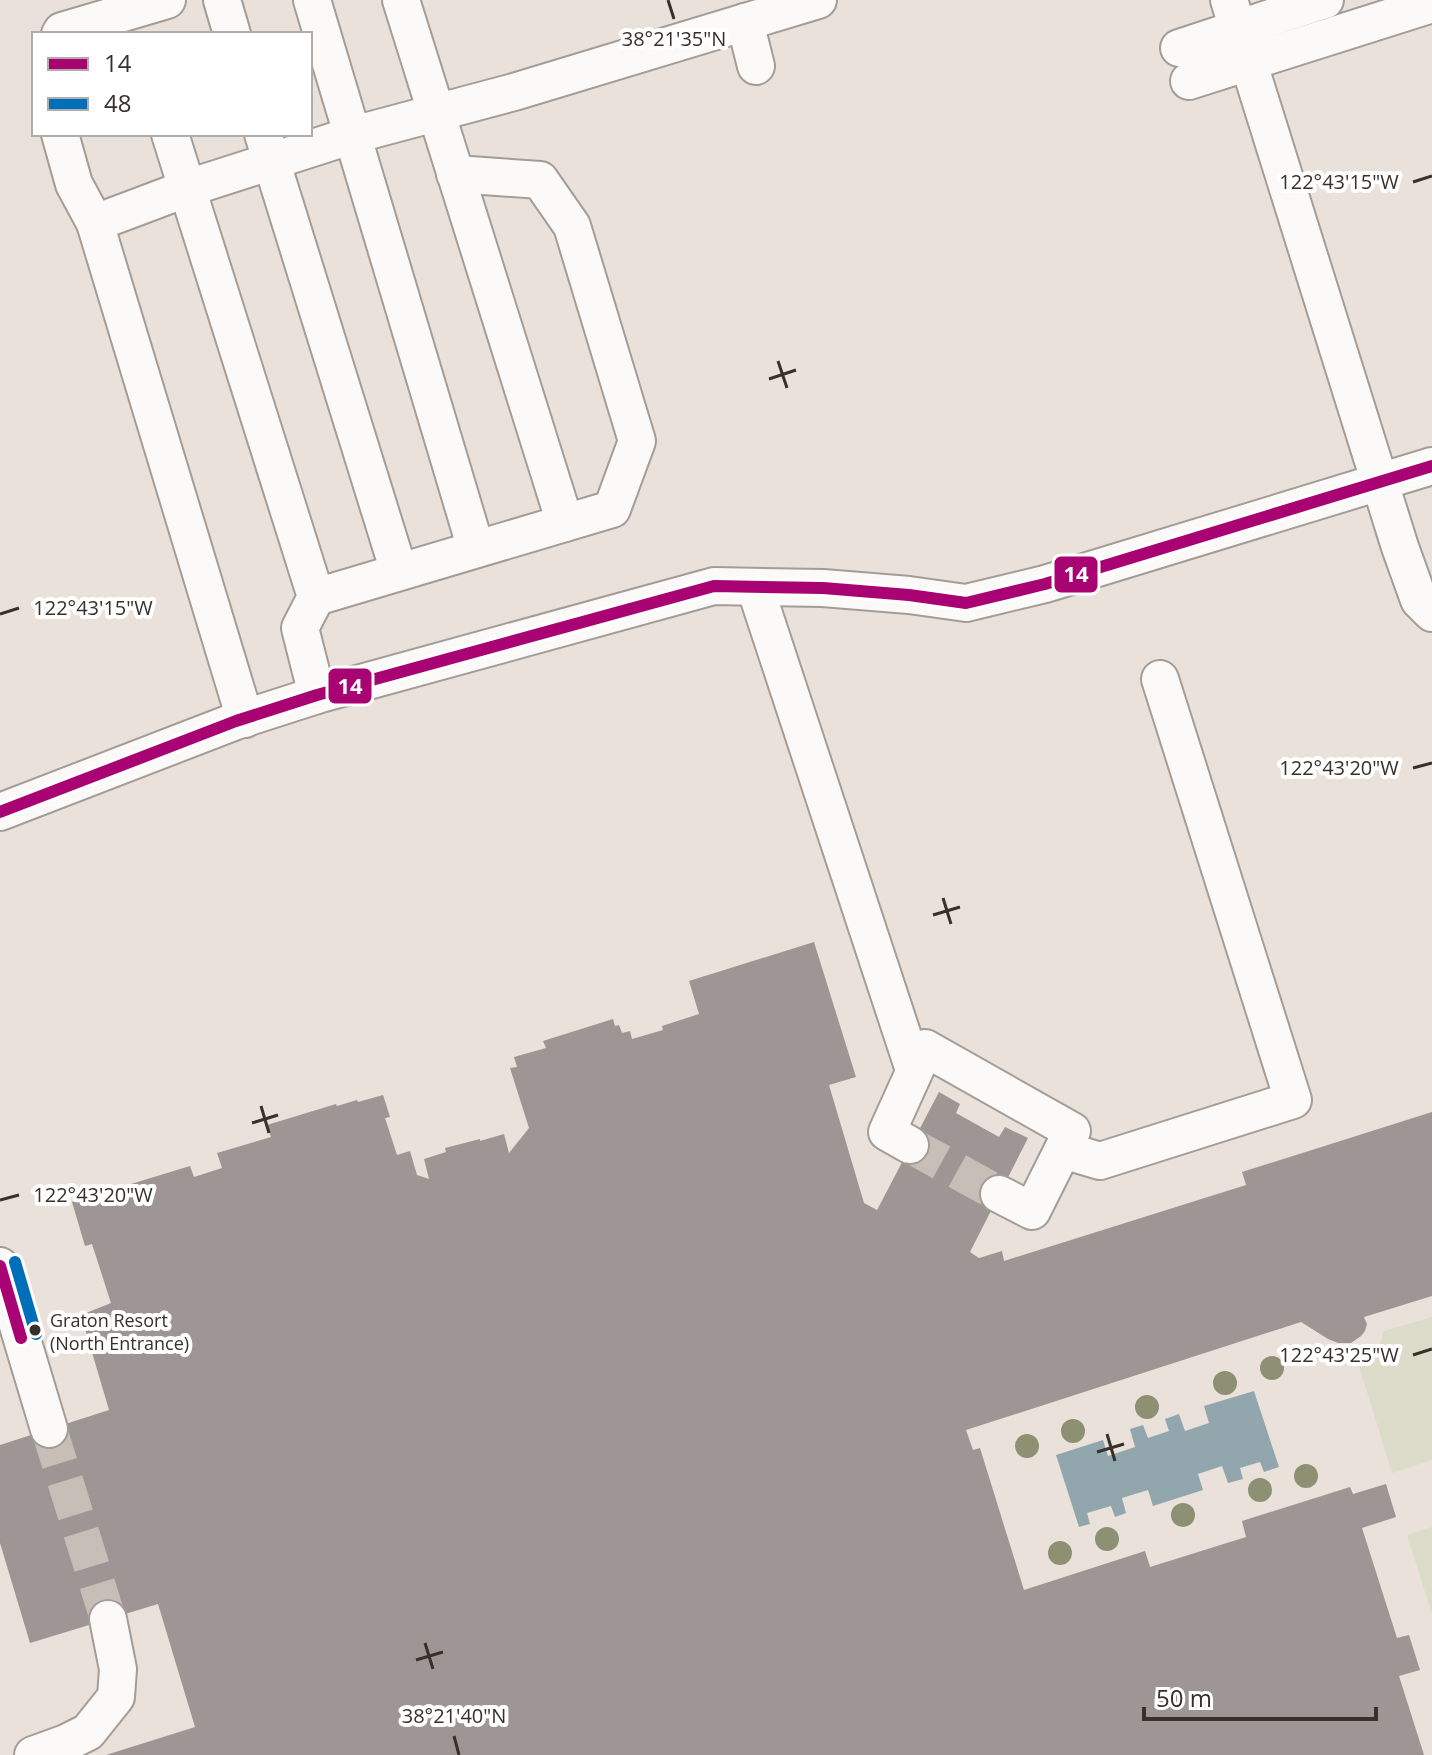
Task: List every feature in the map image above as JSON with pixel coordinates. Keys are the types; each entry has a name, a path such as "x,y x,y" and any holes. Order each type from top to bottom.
{"street":[{"path":"61,32 133,23 167,0"},
{"path":"222,0 231,32"},
{"path":"312,0 476,549"},
{"path":"401,0 565,523"},
{"path":"95,223 188,188 267,147 353,135 436,113 818,0"},
{"path":"1184,65 1239,30 1325,0"},
{"path":"1239,30 1432,4"},
{"path":"745,22 756,66"},
{"path":"1239,30 1400,547 1428,614"},
{"path":"61,136 74,184 95,223 245,719"},
{"path":"171,136 316,597 300,628 317,695"},
{"path":"267,147 399,572"},
{"path":"316,597 612,509 637,441 572,226 540,180 455,174"},
{"path":"0,812 245,719 317,695 714,586 823,588 966,603 1045,584 1432,466"},
{"path":"755,587 914,1070"},
{"path":"1063,1150 1100,1161 1293,1100 1160,679"},
{"path":"910,1145 887,1132 925,1048 1072,1131 1032,1211 999,1194"},
{"path":"0,1266 49,1429"},
{"path":"33,1755 88,1732 116,1697 118,1669 108,1619"}],"green space":[{"path":"1432,1317 1432,1460 1392,1473 1359,1366 1376,1352 1384,1331"},
{"path":"1432,1527 1432,1614 1407,1535"}],"water":[{"path":"1254,1391 1279,1467 1264,1472 1260,1462 1240,1468 1243,1479 1228,1483 1222,1466 1198,1474 1203,1490 1153,1506 1148,1490 1122,1498 1126,1513 1115,1517 1111,1506 1087,1513 1090,1524 1079,1527 1056,1455 1103,1440 1108,1456 1135,1447 1130,1429 1143,1425 1148,1438 1169,1431 1165,1419 1179,1414 1185,1431 1209,1423 1204,1406"}],"building":[{"path":"814,942 856,1077 829,1085 864,1203 877,1210 939,1092 960,1104 956,1113 999,1137 1005,1127 1028,1138 970,1252 979,1258 1002,1251 1004,1261 1246,1185 1242,1172 1432,1112 1432,1296 1364,1317 1367,1324 1365,1331 1351,1343 1328,1339 1301,1322 966,1430 973,1450 980,1448 1024,1590 1145,1551 1150,1567 1246,1537 1242,1521 1350,1487 1353,1494 1386,1484 1396,1517 1362,1528 1397,1638 1409,1635 1420,1670 1399,1676 1424,1755 106,1755 195,1727 158,1604 30,1643 0,1543 0,1445 109,1410 81,1315 111,1303 92,1244 85,1246 72,1202 190,1166 194,1177 222,1168 217,1153 271,1137 267,1125 336,1104 383,1095 390,1117 385,1118 397,1155 410,1151 417,1175 429,1179 424,1159 446,1152 445,1148 480,1139 504,1134 509,1153 529,1128 510,1068 517,1067 514,1057 546,1048 543,1041 613,1019 622,1033 630,1031 632,1039 663,1030 662,1026 699,1014 689,981"}],"tunnel":[{"path":"910,1145 999,1194"},
{"path":"49,1429 108,1619"}],"transit line":[{"name":"14","path":"0,812 236,721 317,695 714,586 823,588 966,603 1045,584 1432,466"},
{"name":"48","path":"15,1262 36,1334"},
{"name":"14","path":"0,1266 21,1338"}],"place":[{"name":"Graton Resort (North Entrance)","path":"35,1330"}]}
